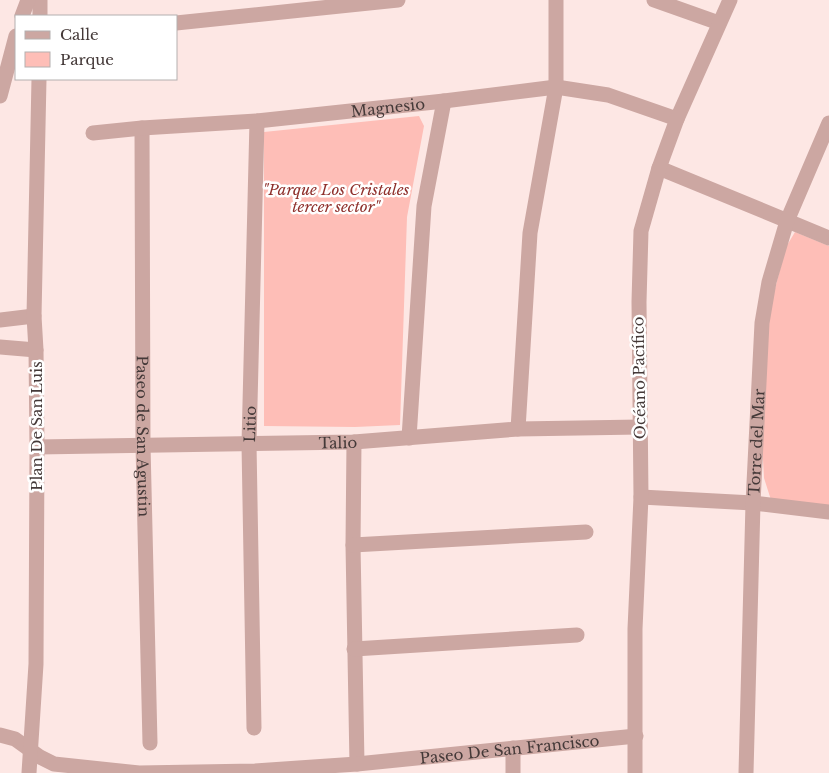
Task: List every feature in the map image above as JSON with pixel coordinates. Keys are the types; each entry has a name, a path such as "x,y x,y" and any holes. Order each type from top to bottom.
{"street":[{"path":"22,15 28,0"},
{"path":"40,0 40,15"},
{"path":"178,22 398,0"},
{"path":"518,429 530,233 556,87 556,0"},
{"path":"654,0 719,24"},
{"name":"Océano Pacífico","path":"635,773 635,629 641,497 639,302 641,231 658,168 677,119 730,0"},
{"path":"0,96 15,40"},
{"name":"Plan De San Luis","path":"29,773 29,749 36,664 37,447 34,316 39,80"},
{"name":"Magnesio","path":"93,134 142,128 257,121 556,87 608,95 677,119"},
{"path":"409,438 424,206 444,101"},
{"name":"Litio","path":"254,728 249,444 257,121"},
{"name":"Torre del Mar","path":"746,773 753,503 762,323 769,282 787,221 829,123"},
{"name":"Paseo de San Agustin","path":"142,128 143,445 150,743"},
{"path":"658,168 829,238"},
{"path":"0,320 34,316"},
{"path":"0,347 36,350"},
{"name":"Talio","path":"37,447 354,442 518,429 640,427"},
{"path":"354,442 353,545 357,764"},
{"path":"641,497 753,503 829,512"},
{"path":"353,545 586,532"},
{"path":"354,649 576,635"},
{"name":"Paseo De San Francisco","path":"0,735 15,740 40,758 54,764 139,773 255,770 357,764 636,736"},
{"path":"513,748 513,773"}],"green space":[{"name":"\"Parque Los Cristales tercer sector\"","path":"419,116 424,126 407,217 400,425 355,427 264,426 264,132"},
{"path":"795,232 829,246 829,507 771,500 764,478 762,441 768,315 786,247"}]}
